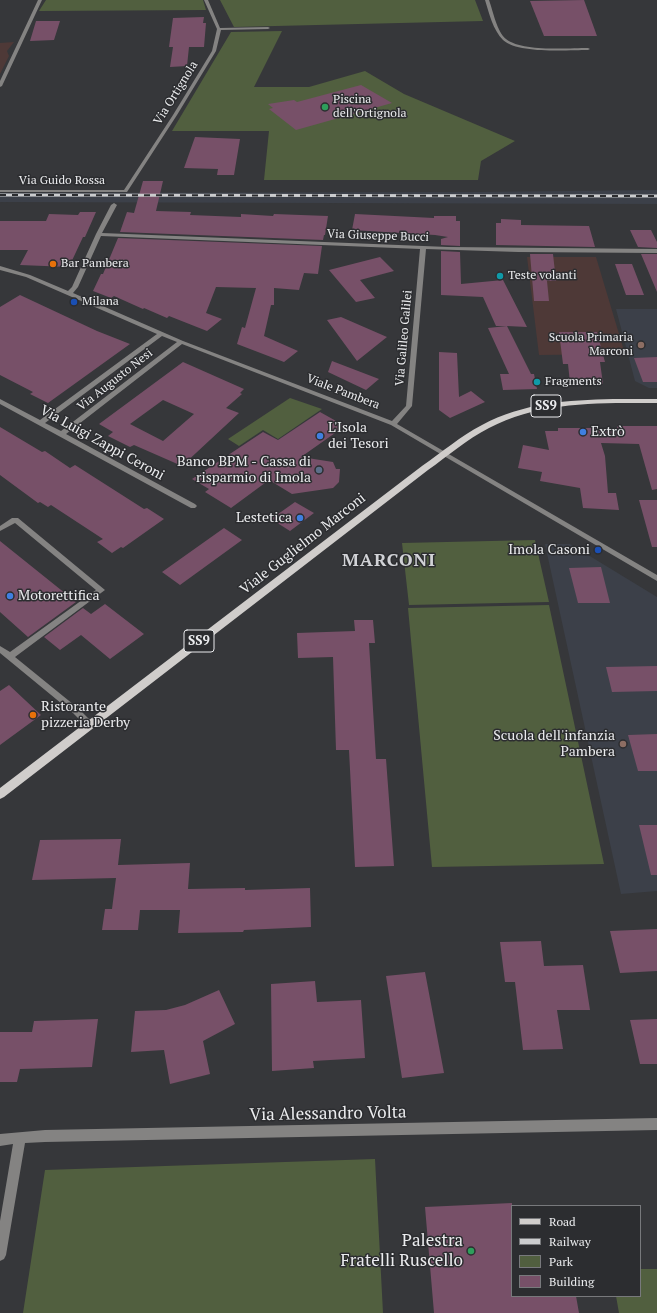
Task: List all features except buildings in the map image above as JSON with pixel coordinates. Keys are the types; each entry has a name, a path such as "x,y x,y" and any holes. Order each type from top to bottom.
{"main road":[{"name":"Viale Guglielmo Marconi","path":"0,794 446,453 486,426 534,408 583,401 657,401"}],"street":[{"path":"0,86 40,0"},
{"path":"206,0 219,29 268,28"},
{"path":"487,0 501,35 506,41 528,48 588,49"},
{"name":"Via Ortignola","path":"125,191 214,52 219,29"},
{"name":"Via Guido Rossa","path":"0,191 125,191"},
{"path":"70,293 75,288 99,234 114,205"},
{"name":"Via Giuseppe Bucci","path":"99,234 423,248 558,252 657,251"},
{"name":"Via Galileo Galilei","path":"393,424 409,406 423,248"},
{"name":"Viale Pambera","path":"0,268 28,276 70,293 161,334 393,424 446,453 657,578"},
{"name":"Via Augusto Nesi","path":"41,424 161,334"},
{"name":"Via Augusto Nesi","path":"62,434 181,342"},
{"name":"Via Luigi Zappi Ceroni","path":"0,401 193,506"},
{"path":"0,529 15,520 102,590 9,657"},
{"path":"0,649 76,711 90,725"},
{"name":"Via Alessandro Volta","path":"0,1140 20,1138 657,1124"},
{"path":"0,1255 20,1138"}],"shaded area":[{"path":"14,42 7,51 9,56 0,74 0,43"},
{"path":"657,190 657,204 0,202 0,193"},
{"path":"527,257 596,257 625,354 539,355"},
{"name":"Scuola Primaria Marconi","path":"616,309 657,309 657,388 649,388 635,381"},
{"name":"Scuola dell'infanzia Pambera","path":"545,544 570,544 657,597 657,891 621,894"}],"green space":[{"path":"46,0 203,0 206,10 39,11"},
{"path":"220,0 475,0 483,21 234,27"},
{"path":"282,31 254,87 309,87 365,71 404,94 515,141 481,161 478,180 264,180 269,131 172,131 231,32"},
{"path":"290,398 322,409 278,439 263,430 239,446 228,439"},
{"path":"535,540 549,602 409,605 402,543"},
{"path":"549,605 604,864 432,867 408,608"},
{"path":"375,1159 383,1313 23,1313 45,1170"},
{"path":"641,1269 657,1269 657,1313 619,1313 616,1297 641,1297"}],"railway":[{"path":"0,195 657,196"}],"place":[{"name":"Piscina dell'Ortignola","path":"325,107"},
{"name":"Bar Pambera","path":"53,264"},
{"name":"Teste volanti","path":"500,276"},
{"name":"Milana","path":"74,302"},
{"name":"Scuola Primaria Marconi","path":"641,345"},
{"name":"Fragments","path":"537,382"},
{"name":"Extrò","path":"583,432"},
{"name":"L'Isola dei Tesori","path":"320,436"},
{"name":"Banco BPM - Cassa di risparmio di Imola","path":"319,470"},
{"name":"Lestetica","path":"300,518"},
{"name":"Imola Casoni","path":"598,550"},
{"name":"Motorettifica","path":"10,596"},
{"name":"Ristorante pizzeria Derby","path":"33,715"},
{"name":"Scuola dell'infanzia Pambera","path":"623,744"},
{"name":"Palestra Fratelli Ruscello","path":"471,1251"}],"district":[{"name":"MARCONI","path":"389,561"}]}
